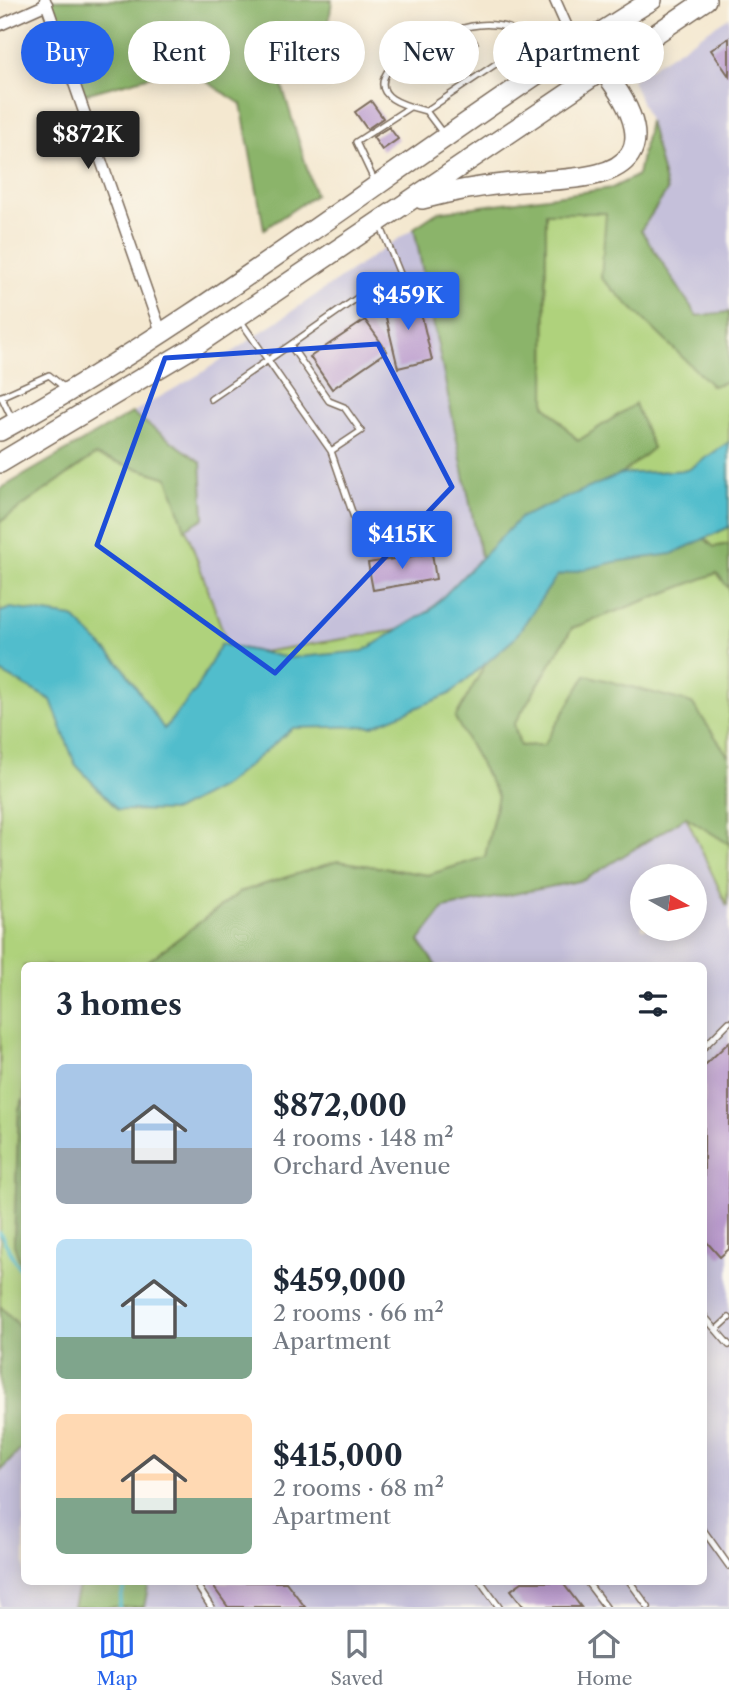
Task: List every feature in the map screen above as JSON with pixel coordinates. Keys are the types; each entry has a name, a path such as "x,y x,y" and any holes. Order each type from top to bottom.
{"highway":[{"path":"618,21 652,0"},
{"path":"664,27 706,0"},
{"path":"7,427 161,332 522,84"},
{"path":"0,463 79,418 239,317 578,84"},
{"path":"404,203 473,187 594,175 621,163 634,141 635,123 629,106 613,84"}],"street":[{"path":"555,0 563,21"},
{"path":"0,24 46,2 161,332"}],"lane":[{"path":"426,111 512,53 516,38 509,28 481,24 447,33 387,72 382,80 384,91 396,103 426,111 445,137"},
{"path":"376,186 356,142 410,107"},
{"path":"378,221 405,286"},
{"path":"211,399 360,296"},
{"path":"239,317 331,451 361,538"},
{"path":"290,345 329,401 344,407 361,431 331,451"},
{"path":"7,427 1,396 49,375 68,391"},
{"path":"707,1044 729,1022"},
{"path":"716,1330 729,1318"},
{"path":"707,1320 729,1345"},
{"path":"707,1535 729,1566"},
{"path":"197,1585 211,1607"},
{"path":"483,1585 499,1607"},
{"path":"589,1585 606,1607"},
{"path":"632,1585 648,1607"}],"highlighted area":[{"path":"378,344 452,487 275,673 97,545 165,358"}],"shaded area":[{"path":"729,17 729,312 697,316 641,230 667,191 649,121 634,84 664,84 664,59"},
{"path":"414,228 482,563 455,604 404,629 232,657 185,529 204,518 201,462 132,413 200,374"},
{"path":"729,584 729,1607 0,1607 0,1186 21,1163 21,1585 707,1585 707,962 222,962"}],"green space":[{"path":"47,0 332,0 329,21 244,21 244,84 282,84 315,195 264,229 241,104 210,84 230,84 230,21 128,21 128,82 81,95 77,84 114,84 114,21 55,21"},
{"path":"649,121 667,191 641,230 697,316 729,312 729,381 712,386 601,278 606,213 546,213 545,405 578,441 635,404 653,448 623,473 645,491 651,492 714,547 729,544 729,589 717,573 572,628 514,725 520,746 544,745 586,675 692,703 729,757 729,844 686,817 584,880 444,908 419,941 433,962 147,962 240,892 338,861 428,875 485,857 498,796 455,718 486,663 482,563 414,228 438,212 612,188 638,175"},
{"path":"546,213 606,213 711,386 729,381 729,544 714,547 651,492 645,491 622,473 635,404 578,441 545,405"},
{"path":"132,413 201,462 204,518 185,529 168,478 95,455 0,522 0,489"},
{"path":"95,455 168,478 232,657 404,629 455,604 482,563 486,663 456,718 498,796 485,857 428,875 338,861 240,892 147,962 21,962 21,1105 14,1244 21,1265 21,1328 0,1306 0,522"},
{"path":"717,573 729,589 729,757 692,703 544,745 520,746 514,724 572,628"},
{"path":"686,817 729,844 727,906"},
{"path":"21,1105 21,1265 14,1244"},
{"path":"0,1306 21,1328 21,1449 0,1471"},
{"path":"78,1585 148,1585 144,1607 73,1607"}],"water":[{"path":"729,442 729,527 672,554 615,562 557,576 514,639 450,694 373,726 293,728 225,785 175,811 118,810 75,764 51,700 0,672 0,612 11,608 73,617 122,666 164,729 196,690 221,644 289,658 363,651 429,611 521,517 621,474 688,470"}],"building":[{"path":"729,38 729,76 711,50"},
{"path":"371,101 383,118 367,129 355,112"},
{"path":"389,127 398,139 382,150 373,137"},
{"path":"417,296 432,360 398,368 383,305"},
{"path":"365,320 387,351 332,389 310,357"},
{"path":"432,553 436,579 373,590 368,563"},
{"path":"729,1042 729,1249 720,1257 707,1242 707,1063"},
{"path":"212,1585 288,1585 305,1607 228,1607"},
{"path":"518,1585 564,1585 581,1607 524,1607 511,1590"}],"waterway":[{"path":"0,1233 21,1272"},
{"path":"119,1607 124,1585"}]}
